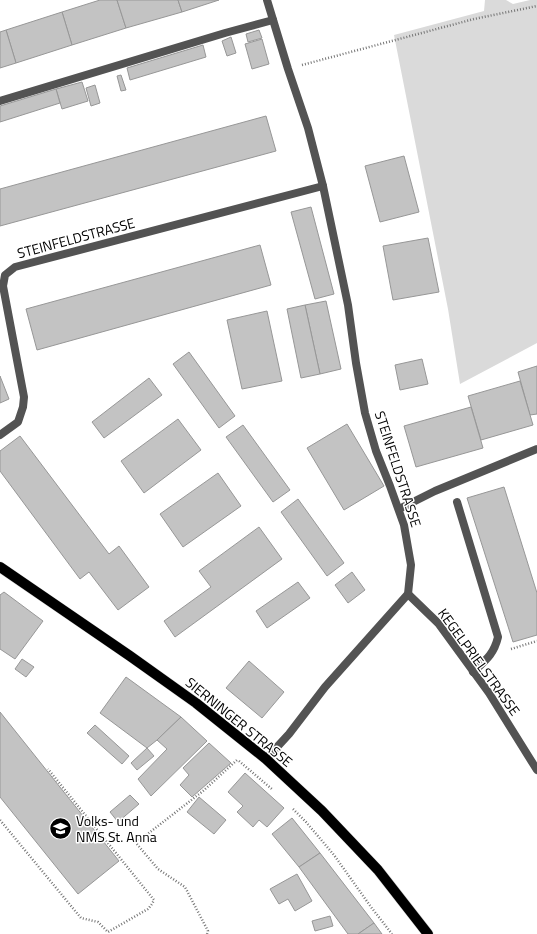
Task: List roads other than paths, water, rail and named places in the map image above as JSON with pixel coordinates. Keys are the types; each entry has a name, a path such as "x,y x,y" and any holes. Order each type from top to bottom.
{"main road":[{"name":"SIERNINGER STRASSE","path":"0,567 190,699 266,760 322,811 378,870 428,934"}],"street":[{"name":"STEINFELDSTRASSE","path":"267,0 308,128 322,186 348,305 365,413 376,451 404,524 411,564 408,594"},
{"path":"0,101 210,37 273,20"},
{"name":"STEINFELDSTRASSE","path":"0,435 18,422 23,407 24,397 3,286 5,275 15,267 322,186"},
{"path":"399,509 442,488 537,449"},
{"path":"457,502 498,637 496,646 491,655 474,672"},
{"path":"266,760 289,734 325,687 408,594"},
{"name":"KEGELPRIELSTRASSE","path":"408,594 438,623 474,672 489,693 537,770"}],"place":[{"name":"Volks- und NMS St. Anna","path":"60,829"}]}
